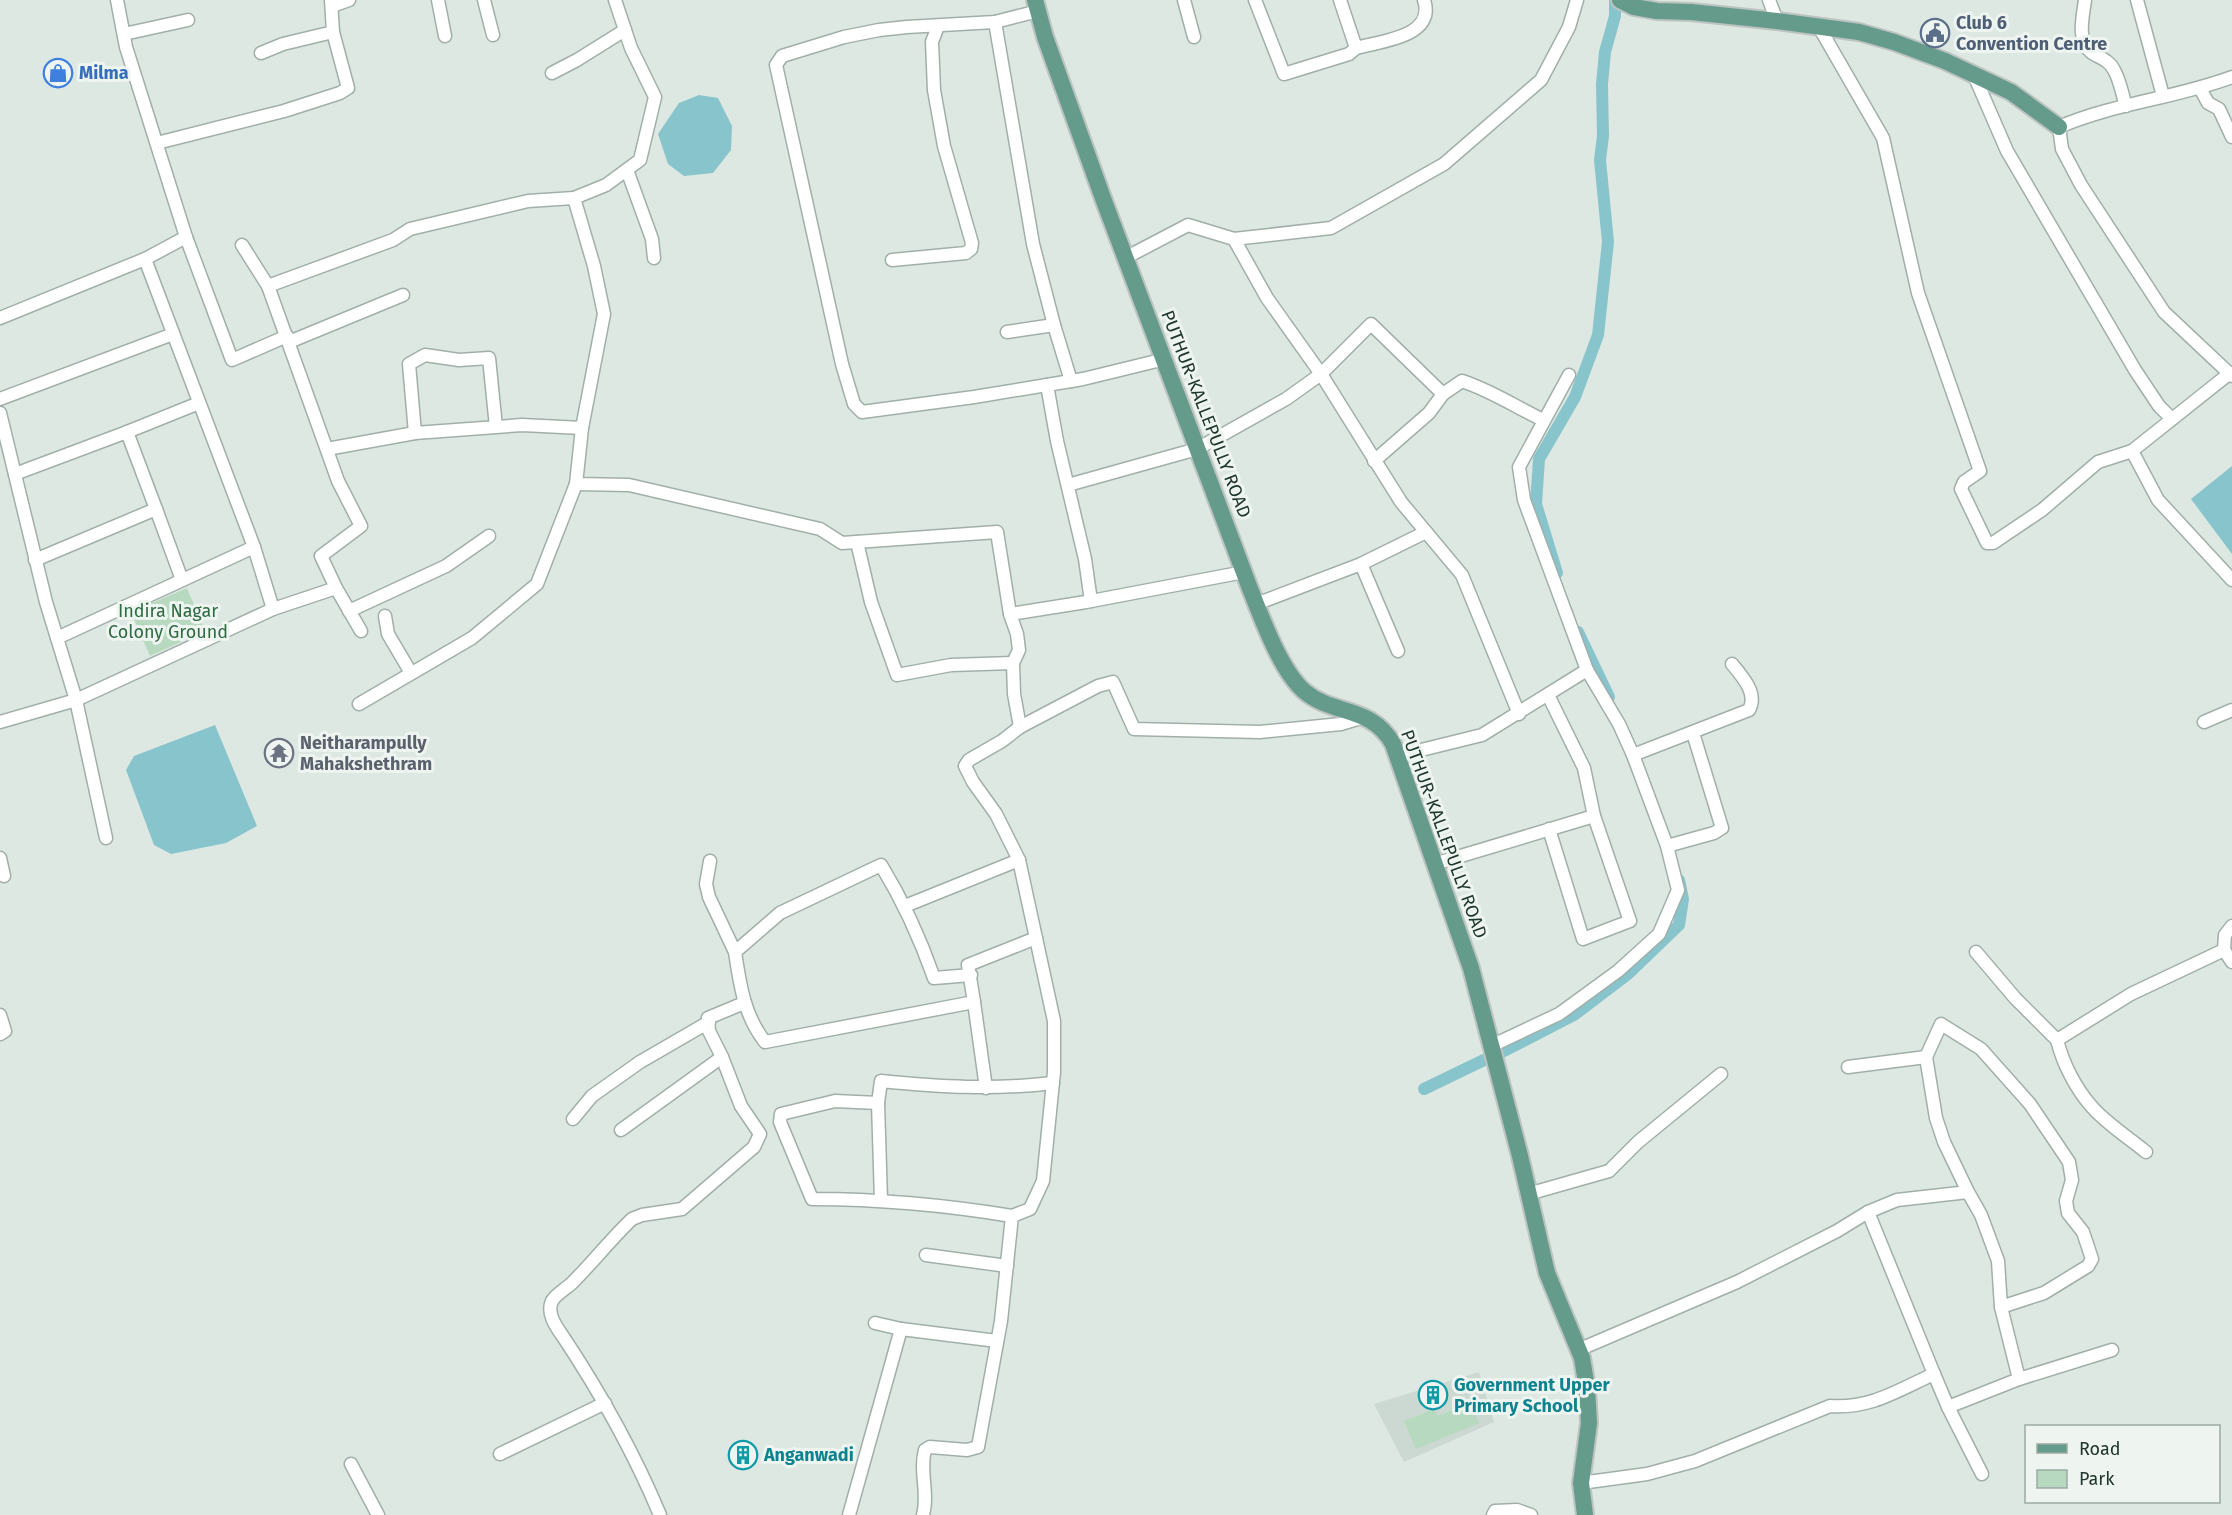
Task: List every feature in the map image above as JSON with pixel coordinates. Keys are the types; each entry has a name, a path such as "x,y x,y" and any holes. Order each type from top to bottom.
{"main road":[{"path":"1633,4 1657,11 1691,12 1859,32 1894,42 1945,61 2011,92 2059,127"},
{"name":"PUTHUR-KALLEPULLY ROAD","path":"1036,6 1045,37 1125,258 1165,359 1197,449 1256,604 1290,675 1305,692 1364,717 1385,729 1397,756 1468,959 1520,1156 1547,1273 1578,1350 1587,1388 1589,1423 1581,1483 1582,1514"}],"street":[{"path":"117,0 124,34 186,237 232,360 403,295"},
{"path":"157,143 284,111 340,93 348,88 333,32 332,3 349,0"},
{"path":"438,0 445,36"},
{"path":"484,0 493,35"},
{"path":"268,286 393,240 410,229 528,201 574,198 606,185 640,160 655,97 631,48 615,0"},
{"path":"1184,0 1194,37"},
{"path":"1255,0 1284,74 1349,54 1356,48 1413,32 1423,23 1427,10 1424,0"},
{"path":"1340,0 1356,48"},
{"path":"1125,258 1188,225 1234,239 1331,228 1444,164 1541,80 1569,27 1577,0"},
{"path":"1769,0 1776,21"},
{"path":"2085,0 2081,33 2084,44 2090,52 2104,59 2114,69 2126,106"},
{"path":"2137,0 2163,96"},
{"path":"1036,6 995,22 908,27 844,37 782,56 776,65 842,364 854,404 862,412 1071,381 1165,359"},
{"path":"124,34 188,20"},
{"path":"995,22 1033,244 1071,381"},
{"path":"892,260 966,253 971,249 972,243 944,146 934,90 932,42 938,26"},
{"path":"1819,27 1883,138 1918,293 1980,471 1964,482 1961,489 1987,543 1993,543 2042,510 2098,462 2132,451 2231,375 2164,312 2081,185 2062,149 2059,127 2079,119 2200,88 2232,76"},
{"path":"552,72 578,60 625,30"},
{"path":"261,53 283,44 333,32"},
{"path":"1974,75 2007,151 2135,370 2159,406 2172,419"},
{"path":"2200,88 2208,103 2219,109 2232,137"},
{"path":"627,170 652,238 654,258"},
{"path":"359,704 472,638 537,584 576,484 582,428 604,314 594,266 574,198"},
{"path":"0,318 145,259 186,237"},
{"path":"1234,239 1267,298 1321,374 1401,501 1462,575 1519,714"},
{"path":"242,245 268,286 338,481 360,526 321,556 336,588 361,631"},
{"path":"145,259 254,547 273,609"},
{"path":"1068,485 1197,449 1286,399 1321,374 1371,324 1443,394"},
{"path":"1006,332 1054,325"},
{"path":"0,399 174,334"},
{"path":"415,433 409,364 425,355 459,360 489,358 496,427"},
{"path":"1491,1046 1559,1014 1618,970 1659,934 1678,890 1667,846 1633,755 1619,724 1587,670 1524,500 1519,467 1569,375"},
{"path":"1374,461 1429,413 1443,394 1462,381 1484,388 1493,395 1543,420"},
{"path":"1047,385 1085,559 1091,601"},
{"path":"15,474 199,403"},
{"path":"0,413 35,560 76,700 106,838"},
{"path":"327,449 415,433 522,426 582,428"},
{"path":"127,432 182,580"},
{"path":"2132,451 2158,500 2232,580"},
{"path":"576,484 629,485 819,530 842,543 997,532 1010,614 1017,634 1019,650 1013,663 1014,693 1020,727"},
{"path":"35,560 156,509"},
{"path":"1256,604 1361,564 1426,532"},
{"path":"349,611 446,566 489,536"},
{"path":"857,543 871,602 897,675 951,665 1013,663"},
{"path":"57,638 254,547"},
{"path":"1361,564 1398,651"},
{"path":"1010,614 1244,572"},
{"path":"0,722 76,700 273,609 336,588"},
{"path":"385,616 388,634 411,673"},
{"path":"1633,755 1751,708 1747,681 1732,664"},
{"path":"1397,756 1482,735 1587,670"},
{"path":"878,1103 835,1101 781,1114 780,1122 812,1199 881,1200 944,1205 1012,1216 1030,1209 1042,1181 1053,1083 1054,1022 1019,860 996,814 973,782 965,766 969,760 1002,741 1020,727 1098,686 1113,682 1134,729 1260,732 1341,724 1364,717"},
{"path":"1548,695 1584,768 1594,816 1630,921 1583,939 1549,829"},
{"path":"2204,722 2232,710"},
{"path":"1667,846 1714,833 1722,828 1693,733"},
{"path":"1434,864 1594,816"},
{"path":"0,858 4,876"},
{"path":"905,906 1019,860"},
{"path":"710,861 706,884 709,897 735,952 744,1003 754,1028 765,1042 974,1002"},
{"path":"735,952 780,913 881,865 905,906 934,978 970,975"},
{"path":"2232,926 2225,935 2224,950 2232,962"},
{"path":"986,1088 968,965 1036,938"},
{"path":"2057,1040 2131,994 2224,950"},
{"path":"1976,952 2015,998 2057,1040 2069,1071 2092,1107 2146,1152"},
{"path":"660,1515 605,1403 590,1376 554,1324 550,1312 552,1300 572,1283 632,1219 642,1215 682,1209 754,1147 760,1134 741,1106 709,1031 708,1018 744,1003"},
{"path":"0,1015 5,1031 0,1034"},
{"path":"573,1119 592,1096 640,1062 709,1022"},
{"path":"2001,1307 2044,1293 2088,1266 2092,1259 2083,1232 2068,1214 2066,1202 2072,1180 2069,1162 2030,1104 1981,1049 1941,1024 1926,1057 1936,1118 1944,1142 1981,1215 1998,1261 2001,1307 2019,1379"},
{"path":"621,1130 722,1057"},
{"path":"1848,1067 1926,1057"},
{"path":"1528,1194 1609,1171 1638,1142 1721,1074"},
{"path":"881,1200 878,1103 881,1081 942,1087 986,1088 1053,1083"},
{"path":"1578,1350 1737,1282 1837,1231 1868,1212 1897,1200 1968,1192"},
{"path":"1868,1212 1948,1407 1982,1473"},
{"path":"924,1515 927,1502 923,1459 925,1450 930,1446 967,1450 978,1447 997,1341 1012,1216"},
{"path":"926,1254 1006,1266"},
{"path":"875,1323 902,1329 997,1341"},
{"path":"849,1515 902,1329"},
{"path":"1948,1407 2019,1379 2112,1350"},
{"path":"1581,1483 1647,1474 1695,1461 1830,1406 1848,1407 1870,1404 1934,1374"},
{"path":"500,1454 605,1403"},
{"path":"351,1464 378,1515"},
{"path":"1493,1515 1495,1511 1517,1510 1531,1515"}],"shaded area":[{"path":"1479,1372 1494,1422 1404,1462 1374,1404"}],"green space":[{"name":"Indira Nagar Colony Ground","path":"187,588 205,631 150,656 131,612"},
{"path":"1470,1403 1479,1423 1416,1449 1404,1421 1434,1409 1438,1416"}],"water":[{"path":"699,95 718,98 732,126 731,150 713,173 684,176 668,164 658,134 679,103"},
{"path":"2232,466 2232,554 2191,499"},
{"path":"215,725 257,826 226,843 171,854 154,845 126,770 134,756"}],"waterway":[{"path":"1557,573 1536,504 1539,459 1575,397 1598,335 1608,242 1600,160 1603,136 1602,84 1605,52 1615,16 1615,0"},
{"path":"1578,632 1609,697"},
{"path":"1502,1052 1574,1015 1628,974 1679,925 1683,899 1679,880"},
{"path":"1424,1089 1484,1060"}],"place":[{"name":"Club 6 Convention Centre","path":"1935,33"},
{"name":"Milma","path":"58,73"},
{"name":"Neitharampully Mahakshethram","path":"279,753"},
{"name":"Government Upper Primary School","path":"1433,1395"},
{"name":"Anganwadi","path":"743,1455"}]}
